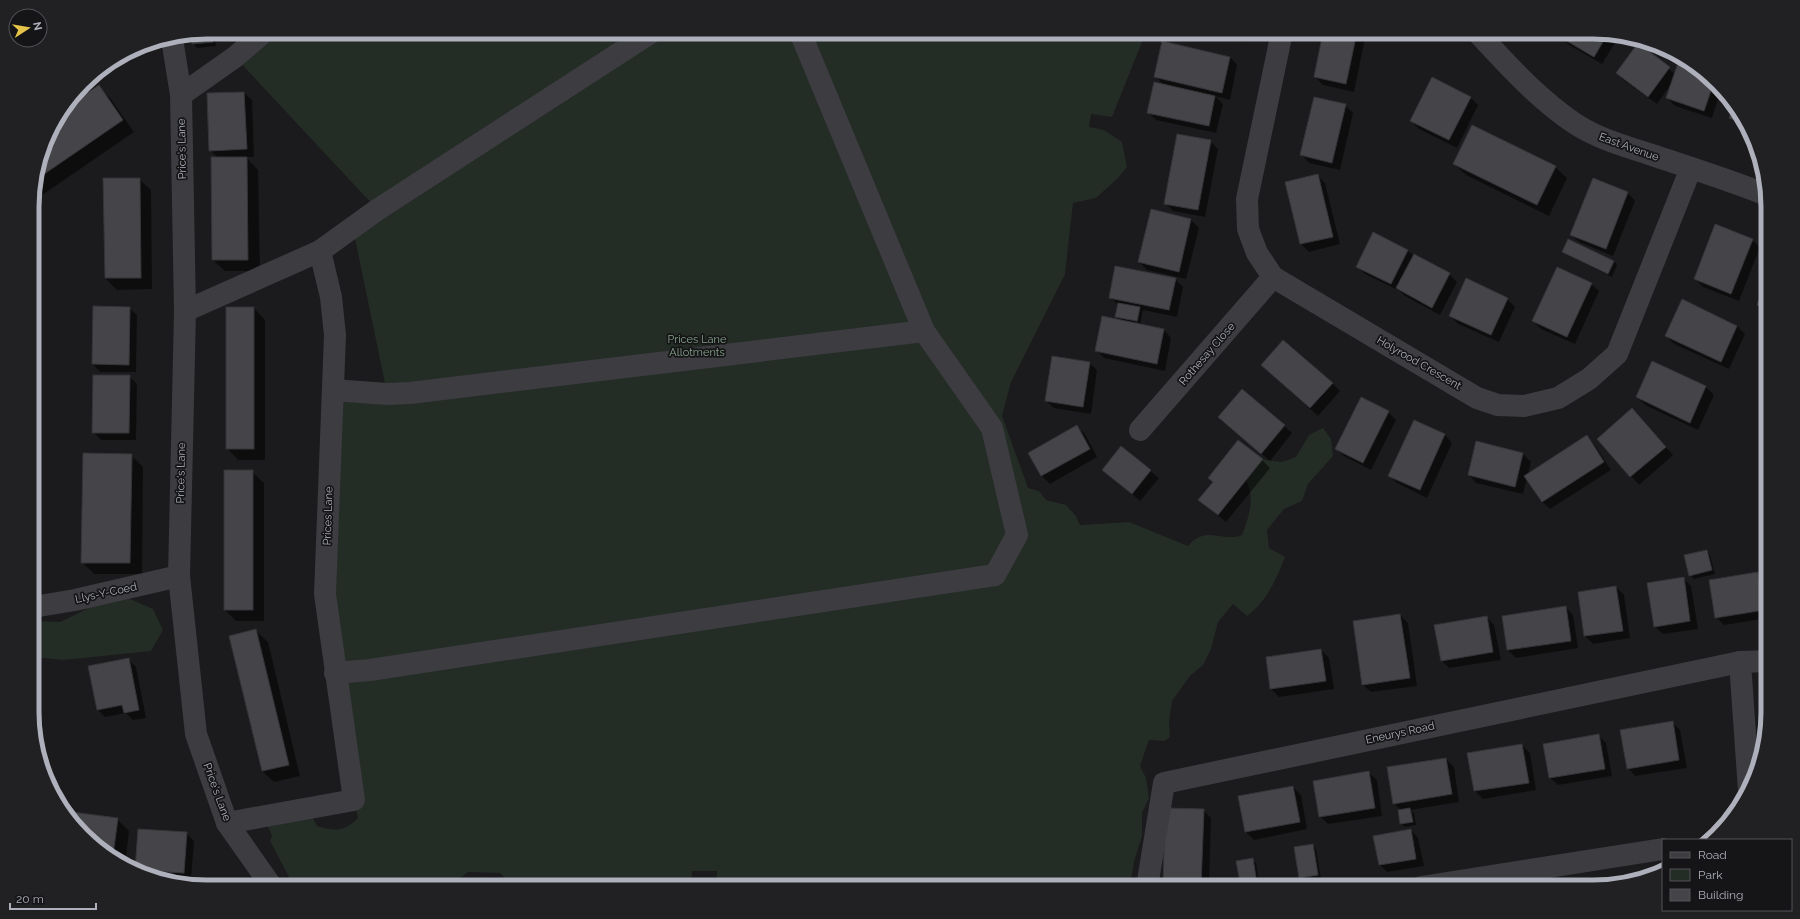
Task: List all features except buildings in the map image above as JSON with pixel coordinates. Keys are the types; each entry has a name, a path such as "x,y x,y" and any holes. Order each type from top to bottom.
{"street":[{"path":"181,95 235,57 256,39"},
{"path":"185,311 320,251 377,210 641,39"},
{"path":"335,673 370,670 995,575 1017,535 992,428 924,331 803,39"},
{"name":"Holyrood Crescent","path":"1281,39 1247,199 1248,229 1257,253 1273,277 1477,398 1498,405 1524,406 1558,398 1589,379 1616,354 1691,168"},
{"name":"East Avenue","path":"1484,39 1517,74 1550,105 1575,123 1601,138 1761,193"},
{"name":"Price's Lane","path":"173,42 181,95 185,311 179,576 196,734 227,823 267,880"},
{"name":"Prices Lane","path":"227,823 354,800 325,594 335,335 334,318 320,251"},
{"name":"Rothesay Close","path":"1140,430 1273,277"},
{"path":"333,390 387,394 410,393 924,331"},
{"name":"Llys-Y-Coed","path":"39,606 104,594 179,576"},
{"name":"Eneurys Road","path":"1148,880 1164,782 1740,662 1761,661"},
{"path":"1740,662 1748,776"},
{"path":"1466,880 1662,849"}],"green space":[{"name":"Prices Lane Allotments","path":"256,39 1143,39 1112,117 1091,114 1089,127 1104,130 1122,142 1127,167 1117,179 1096,198 1073,203 1065,274 1011,382 1002,416 1028,488 1039,491 1046,500 1066,505 1076,516 1080,525 1129,522 1188,546 1201,536 1214,535 1235,537 1242,535 1249,514 1251,499 1245,478 1251,452 1265,460 1282,462 1296,457 1309,435 1323,428 1331,439 1333,456 1308,484 1302,501 1284,509 1267,530 1269,548 1285,557 1270,590 1260,604 1247,616 1233,604 1218,622 1211,649 1203,665 1190,676 1172,701 1169,722 1170,737 1165,741 1149,740 1140,766 1146,778 1149,798 1142,813 1142,836 1134,861 1131,880 716,880 717,871 692,871 691,880 507,880 500,873 468,872 458,880 290,880 270,841 272,836 265,820 310,813 317,826 329,829 339,829 348,826 358,818 335,673 333,390 387,393 353,229 373,205 235,57"},
{"path":"128,598 153,609 163,630 151,651 64,660 39,658 39,621 60,622 91,607"}]}
